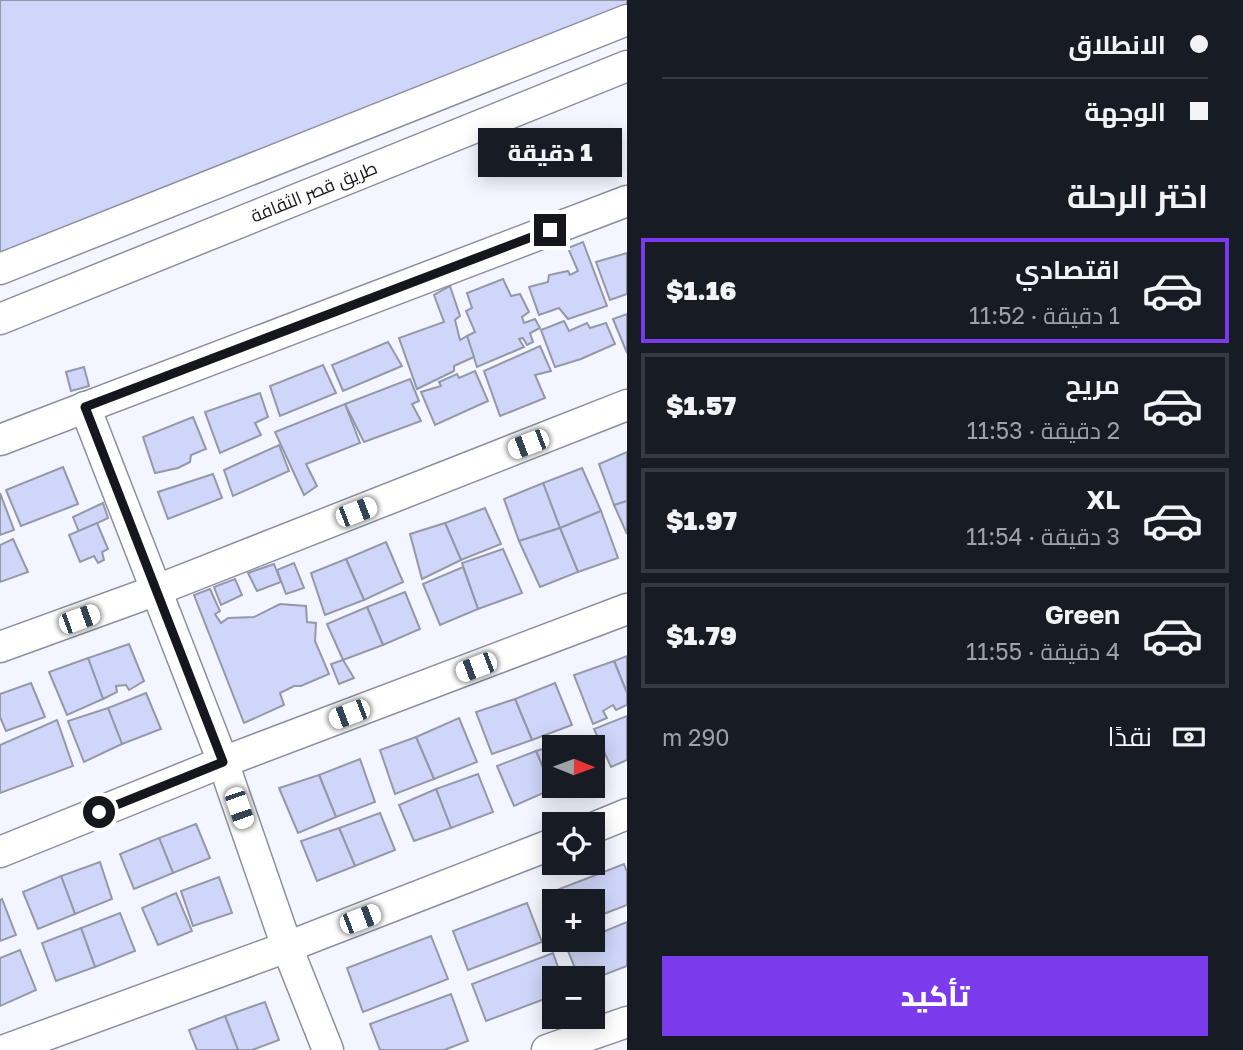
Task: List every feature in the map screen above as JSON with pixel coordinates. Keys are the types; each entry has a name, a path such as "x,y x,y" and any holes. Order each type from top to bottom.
{"street":[{"path":"29,307 14,305 3,295 0,280 3,268 627,19"},
{"name":"طريق قصر الثقافة","path":"0,319 627,66"},
{"path":"0,440 627,201"},
{"path":"0,647 157,590 627,405"},
{"path":"85,407 223,762 287,947 328,1050"},
{"path":"0,852 223,762 627,609"},
{"path":"605,823 627,814"},
{"path":"5,1050 287,947 542,848"},
{"path":"547,1050 627,1022"}],"building":[{"path":"0,0 627,0 627,15 0,256"},
{"path":"583,242 607,306 568,319 559,308 539,315 529,287 548,282 549,275 568,271 570,275 578,271 568,248"},
{"path":"627,253 627,294 610,300 596,262"},
{"path":"503,279 511,296 520,294 529,312 522,317 524,323 535,319 540,328 530,333 533,342 527,345 523,338 519,339 524,347 477,367 467,336 475,332 466,311 472,308 467,293"},
{"path":"450,286 460,316 455,320 460,340 467,336 474,357 454,366 454,371 417,389 399,338 444,322 434,295"},
{"path":"627,314 627,353 613,319"},
{"path":"564,321 569,331 587,323 590,328 606,323 615,344 555,367 541,330"},
{"path":"388,342 402,366 343,391 332,365"},
{"path":"540,346 551,371 535,375 545,398 500,416 484,371"},
{"path":"323,365 336,393 280,416 270,386"},
{"path":"84,367 89,386 71,391 66,372"},
{"path":"475,371 488,401 435,425 421,392 441,386 439,382 457,374 459,378"},
{"path":"410,379 419,401 412,404 421,421 364,442 345,404"},
{"path":"260,393 268,417 255,423 261,435 220,453 205,412"},
{"path":"345,404 360,443 306,464 317,486 304,495 275,432"},
{"path":"193,417 206,449 191,455 190,462 178,468 155,473 143,437"},
{"path":"279,445 289,471 233,496 224,470"},
{"path":"627,452 627,501 614,505 599,464"},
{"path":"63,467 78,504 21,526 6,490"},
{"path":"582,468 601,511 560,528 543,483"},
{"path":"213,474 222,498 168,519 158,492"},
{"path":"543,483 560,528 519,541 504,499"},
{"path":"0,493 14,530 0,535"},
{"path":"627,501 627,534 614,505"},
{"path":"103,503 108,518 79,532 73,517"},
{"path":"485,508 501,544 461,560 445,523"},
{"path":"601,511 618,558 578,572 560,528"},
{"path":"97,523 108,549 102,552 104,560 98,563 94,556 80,562 69,535"},
{"path":"445,523 461,560 422,579 410,534"},
{"path":"560,528 578,572 540,587 519,541"},
{"path":"13,539 28,572 0,582 0,545"},
{"path":"386,542 403,582 364,600 346,559"},
{"path":"503,549 522,593 478,609 462,563"},
{"path":"346,559 364,600 325,615 311,573"},
{"path":"294,563 304,588 286,594 277,570"},
{"path":"274,564 281,582 257,591 248,573"},
{"path":"463,567 478,609 440,625 423,584"},
{"path":"235,579 242,595 221,605 214,587"},
{"path":"210,589 220,611 215,614 221,623 228,618 254,617 280,604 306,606 307,622 316,623 315,641 329,674 280,693 284,705 244,723 194,595"},
{"path":"405,592 420,629 383,645 367,607"},
{"path":"367,607 383,645 343,660 327,624"},
{"path":"129,644 144,681 129,690 126,685 116,686 117,692 103,699 88,658"},
{"path":"627,656 627,693 614,661"},
{"path":"88,658 103,699 67,715 49,672"},
{"path":"343,660 354,678 339,684 331,664"},
{"path":"614,661 627,693 627,705 616,710 613,705 603,711 607,718 593,724 574,675"},
{"path":"31,683 45,717 6,731 0,717 0,694"},
{"path":"555,683 572,725 532,740 515,699"},
{"path":"146,693 161,729 122,744 108,708"},
{"path":"515,699 532,740 492,754 476,712"},
{"path":"108,708 122,744 84,762 68,721"},
{"path":"627,716 627,760 611,767 606,756 606,735 597,735 594,729"},
{"path":"459,718 477,762 434,779 416,737"},
{"path":"57,720 73,766 0,793 0,745"},
{"path":"416,737 434,779 395,794 380,750"},
{"path":"542,749 542,765 536,751"},
{"path":"536,751 542,765 542,793 514,806 497,766"},
{"path":"360,759 375,802 336,817 319,775"},
{"path":"478,774 493,812 451,828 436,789"},
{"path":"319,775 336,817 298,833 279,788"},
{"path":"436,789 451,828 414,841 399,805"},
{"path":"380,813 395,850 355,866 339,828"},
{"path":"196,824 210,858 173,873 159,838"},
{"path":"339,828 355,866 317,881 301,841"},
{"path":"159,838 173,873 134,889 120,854"},
{"path":"100,862 112,899 75,914 61,876"},
{"path":"624,864 627,872 627,905 605,913 605,889 559,889 596,875 605,875 605,871"},
{"path":"61,876 75,914 38,929 23,892"},
{"path":"219,877 232,913 193,926 181,891"},
{"path":"176,893 192,931 158,945 142,908"},
{"path":"2,899 16,935 0,941 0,900"},
{"path":"527,903 542,942 468,970 453,931"},
{"path":"120,913 135,951 95,967 81,928"},
{"path":"627,922 627,966 605,974 605,966 574,966 568,952 605,952 605,931"},
{"path":"81,928 95,967 56,981 42,943"},
{"path":"431,936 448,979 363,1012 347,968"},
{"path":"20,950 36,990 0,1006 0,958"},
{"path":"553,953 558,966 542,966 542,1000 486,1021 472,984"},
{"path":"451,994 468,1041 444,1050 380,1050 370,1024"},
{"path":"265,1002 279,1040 252,1050 238,1050 225,1016"},
{"path":"225,1016 238,1050 197,1050 189,1030"}],"route":[{"path":"99,812 223,762 85,407 550,230"}]}
